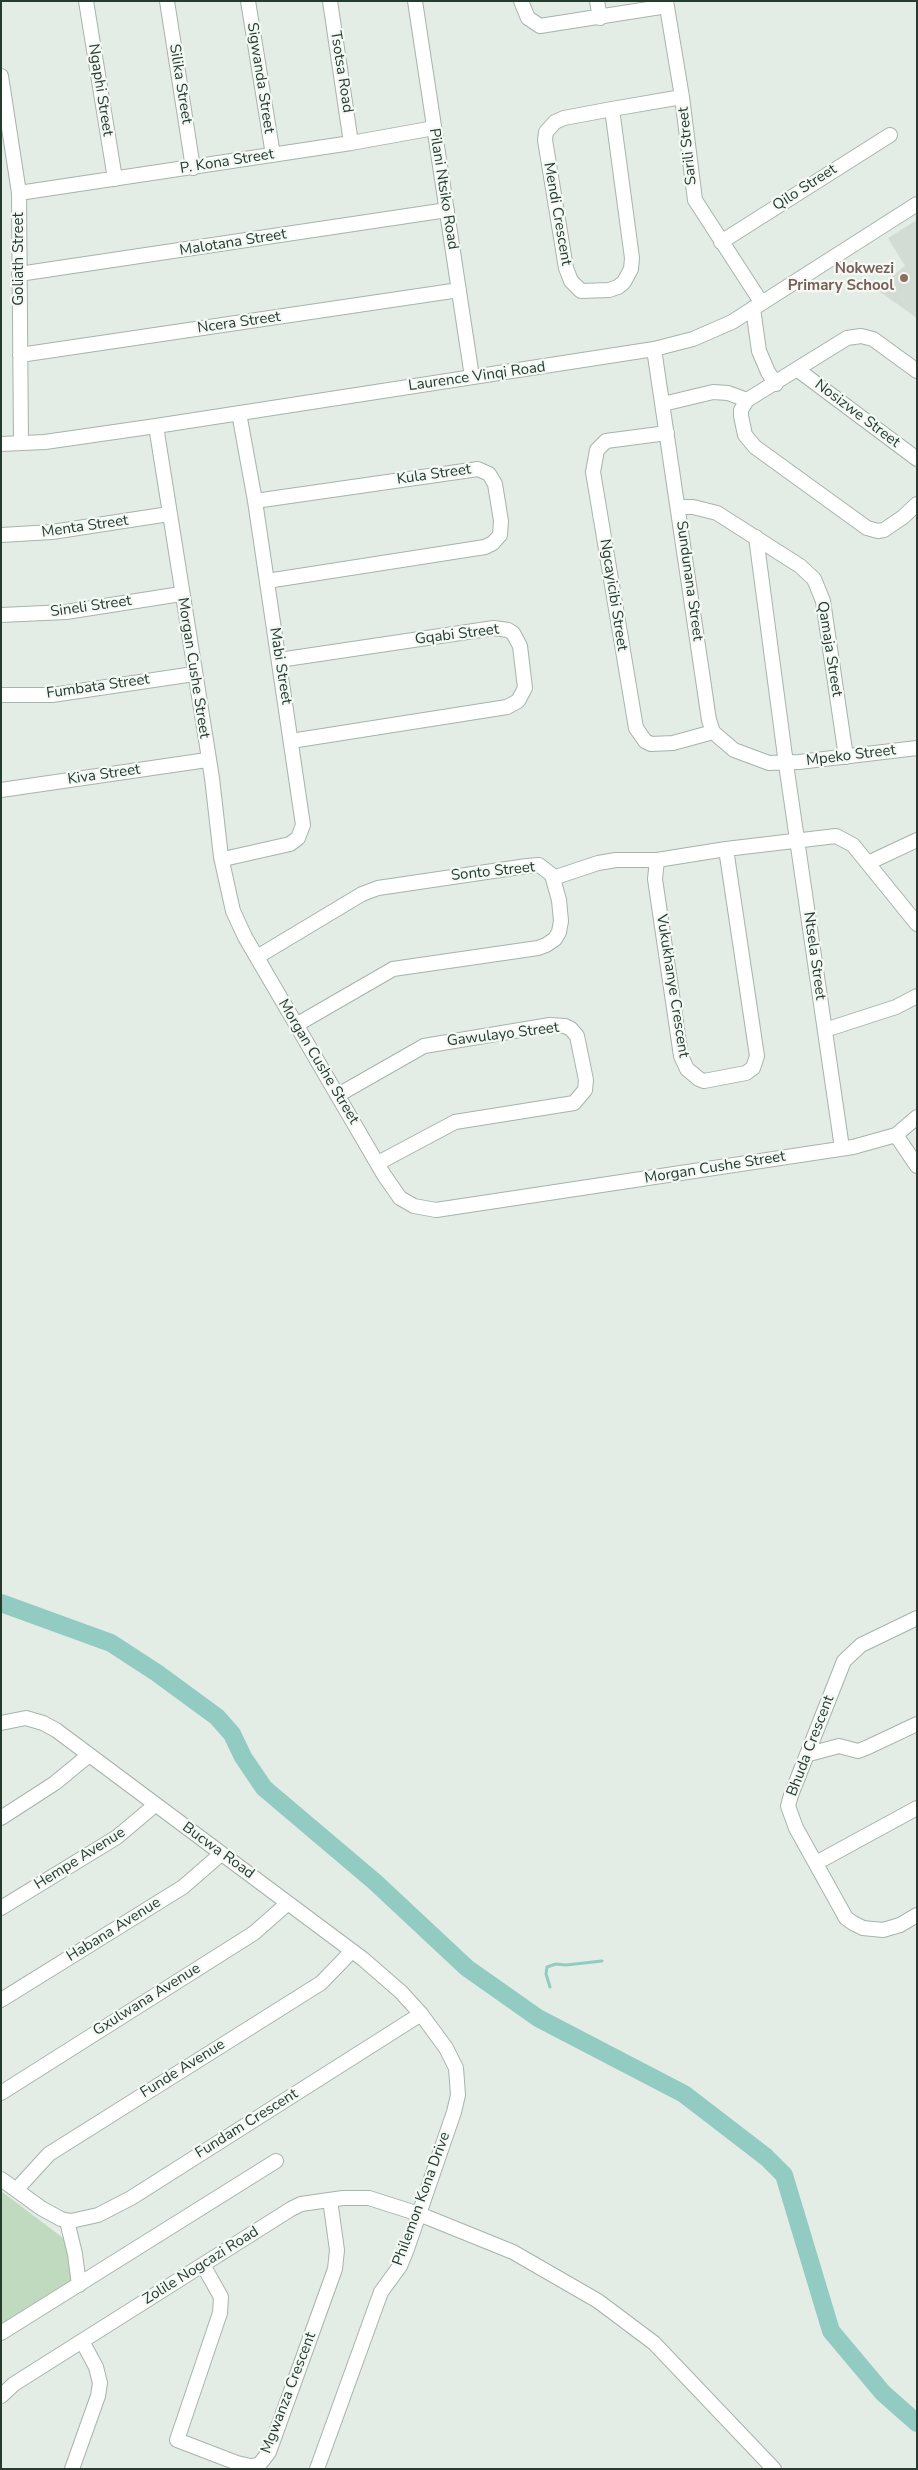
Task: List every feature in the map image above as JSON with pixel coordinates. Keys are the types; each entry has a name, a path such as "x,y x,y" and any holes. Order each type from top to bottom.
{"street":[{"name":"Ngaphi Street","path":"86,1 115,179"},
{"name":"Silika Street","path":"167,1 193,168"},
{"name":"Sigwanda Street","path":"248,1 273,155"},
{"name":"Tsotsa Road","path":"330,1 351,143"},
{"name":"Pilani Ntsiko Road","path":"415,1 472,377"},
{"path":"521,1 528,18 540,26 600,18 667,3"},
{"path":"597,1 600,18"},
{"name":"Sarili Street","path":"667,3 682,97 692,192 699,209 757,305 759,351 768,372 776,384"},
{"name":"Goliath Street","path":"1,76 19,193 21,443"},
{"name":"Mendi Crescent","path":"612,109 632,258 631,269 624,282 618,287 609,290 581,291 571,281 566,268 545,140 546,132 550,126 564,118 612,109 682,97"},
{"name":"P. Kona Street","path":"19,193 193,168 434,128"},
{"name":"Qilo Street","path":"720,242 890,135"},
{"name":"Laurence Vinqi Road","path":"1,444 156,426 654,349 707,333 732,322 917,204"},
{"name":"Malotana Street","path":"20,274 446,210"},
{"name":"Ncera Street","path":"20,355 459,290"},
{"path":"917,372 880,343 861,336 840,341 776,384 747,400 741,410 745,435 755,447 860,525 873,531 884,530 903,517 917,504"},
{"name":"Sundunana Street","path":"654,349 679,507 709,720 713,732"},
{"name":"Nosizwe Street","path":"798,370 917,458"},
{"path":"663,404 713,392 728,393 747,400"},
{"name":"Mabi Street","path":"221,857 228,858 285,846 301,834 303,825 255,501 239,413"},
{"name":"Morgan Cushe Street","path":"156,426 207,760 212,778 221,857 233,911 296,1025 400,1198 414,1206 436,1210 842,1148 873,1142 896,1134"},
{"name":"Ngcayicibi Street","path":"667,433 606,440 597,450 594,472 636,728 645,741 651,744 673,743 713,732"},
{"name":"Kula Street","path":"255,501 478,469 489,474 495,484 501,521 500,535 485,548 267,581"},
{"name":"Qamaja Street","path":"679,507 693,507 717,514 800,566 814,578 820,591 846,756"},
{"name":"Menta Street","path":"1,535 52,532 169,514"},
{"name":"Ntsela Street","path":"756,537 786,764 842,1148"},
{"name":"Sineli Street","path":"1,615 58,613 181,594"},
{"name":"Gqabi Street","path":"279,660 494,628 508,630 513,633 520,646 525,683 524,693 518,701 507,707 292,741"},
{"name":"Fumbata Street","path":"1,695 52,695 194,674"},
{"path":"713,732 725,744 745,755 770,763 786,764"},
{"name":"Mpeko Street","path":"786,764 917,748"},
{"name":"Kiva Street","path":"1,790 207,760"},
{"path":"553,878 598,863 616,860 656,860 726,849 836,836 853,845 917,924"},
{"path":"868,863 917,840"},
{"name":"Vukukhanye Crescent","path":"656,860 656,890 682,1056 686,1069 704,1080 749,1071 753,1068 757,1056 726,849"},
{"name":"Sonto Street","path":"257,957 362,894 378,888 539,865 546,869 553,878 559,900 561,921 559,932 546,945 538,948 393,969 296,1025"},
{"path":"825,1030 896,1007 917,996"},
{"name":"Gawulayo Street","path":"338,1095 424,1046 550,1026 565,1026 571,1029 576,1036 586,1080 586,1090 574,1103 455,1122 378,1164"},
{"path":"917,1117 896,1134 917,1166"},
{"name":"Bhuda Crescent","path":"917,1618 862,1645 844,1661 788,1806 796,1828 846,1918 863,1928 883,1930 900,1925 917,1915"},
{"name":"Bucwa Road","path":"1,1723 26,1718 43,1723 56,1730 381,1973 421,2014"},
{"path":"809,1754 839,1746 858,1751 917,1724"},
{"path":"1,1818 55,1784 89,1755"},
{"name":"Hempe Avenue","path":"1,1908 117,1837 155,1805"},
{"path":"816,1863 917,1808"},
{"name":"Habana Avenue","path":"1,2000 183,1887 222,1854"},
{"name":"Gxulwana Avenue","path":"1,2093 254,1933 288,1903"},
{"name":"Funde Avenue","path":"16,2190 48,2154 321,1983 352,1951"},
{"name":"Philemon Kona Drive","path":"317,2469 381,2292 404,2260 458,2095 456,2068 446,2048 421,2014"},
{"name":"Fundam Crescent","path":"67,2221 98,2216 131,2198 421,2014"},
{"path":"1,2333 276,2161"},
{"path":"1,2179 41,2208 67,2221 75,2254 79,2285"},
{"name":"Zolile Nogcazi Road","path":"1,2396 14,2384 82,2340 291,2209 301,2204 355,2197 369,2198 419,2214 513,2252 598,2301 654,2343 774,2469"},
{"name":"Mgwanza Crescent","path":"203,2265 221,2297 220,2313 177,2440 238,2463 250,2466 259,2465 269,2452 335,2269 337,2250 330,2200"},
{"path":"75,2254 96,2274"},
{"path":"72,2469 98,2396 100,2383 96,2367 82,2340"}],"shaded area":[{"name":"Nokwezi Primary School","path":"917,220 917,318 876,289 905,266 888,238"}],"green space":[{"path":"1,2191 67,2241 75,2283 1,2329"}],"waterway":[{"path":"1,1603 111,1643 157,1673 217,1717 232,1734 243,1757 264,1788 375,1882 467,1968 538,2018 684,2094 766,2157 784,2175 831,2331 883,2393 917,2423"},
{"path":"550,1987 546,1974 547,1967 556,1964 566,1965 602,1961"}],"place":[{"name":"Nokwezi Primary School","path":"904,278"}]}
